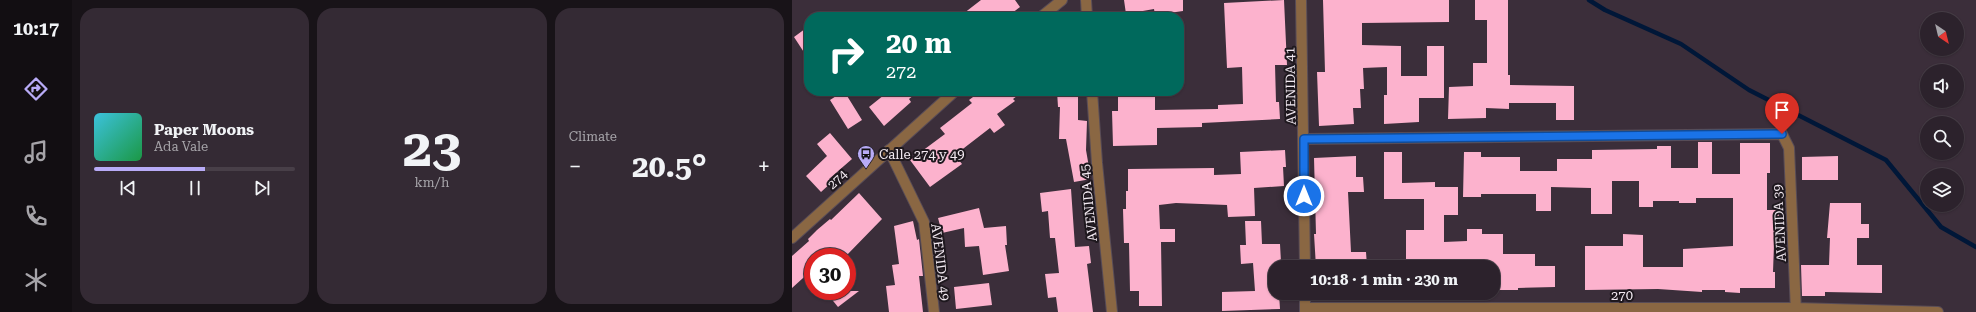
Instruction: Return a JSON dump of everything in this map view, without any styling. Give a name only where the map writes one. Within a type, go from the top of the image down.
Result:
[{"type":"street","points":[[1047,12],[1062,0]]},
{"type":"street","points":[[1086,0],[1087,12]]},
{"type":"street","name":"AVENIDA 41","points":[[1301,0],[1305,260]]},
{"type":"street","name":"274","points":[[792,238],[949,96]]},
{"type":"street","name":"AVENIDA 45","points":[[1092,96],[1097,163],[1112,312]]},
{"type":"street","name":"AVENIDA 39","points":[[1304,139],[1782,134],[1789,148],[1796,310]]},
{"type":"street","name":"AVENIDA 49","points":[[889,150],[924,222],[934,312]]},
{"type":"street","name":"270","points":[[1305,310],[1796,310],[1938,312]]},
{"type":"building","points":[[981,0],[1015,0],[1020,7],[1014,12],[965,12]]},
{"type":"building","points":[[1124,0],[1183,0],[1183,11],[1154,12],[1154,9],[1137,12],[1126,12]]},
{"type":"building","points":[[1284,0],[1287,65],[1275,65],[1276,102],[1279,102],[1280,119],[1202,123],[1202,127],[1157,128],[1157,145],[1113,146],[1112,111],[1118,111],[1118,96],[1155,96],[1155,110],[1218,109],[1218,105],[1243,104],[1242,67],[1227,68],[1224,3]]},
{"type":"building","points":[[1323,0],[1449,0],[1449,22],[1362,23],[1362,45],[1401,46],[1401,76],[1427,76],[1427,46],[1444,46],[1444,98],[1419,98],[1419,122],[1384,124],[1384,95],[1387,95],[1387,67],[1363,68],[1364,89],[1360,89],[1361,108],[1353,108],[1354,124],[1319,126],[1317,72],[1325,72]]},
{"type":"building","points":[[1475,0],[1508,0],[1508,75],[1510,75],[1510,85],[1574,86],[1574,120],[1556,120],[1556,103],[1509,103],[1509,109],[1486,108],[1486,118],[1448,119],[1449,87],[1473,86],[1473,63],[1487,63],[1487,20],[1475,20]]},
{"type":"building","points":[[804,30],[804,52],[794,37]]},
{"type":"building","points":[[836,96],[847,96],[862,120],[848,129],[830,100]]},
{"type":"building","points":[[883,96],[913,96],[909,99],[911,102],[884,126],[869,107]]},
{"type":"building","points":[[974,96],[1017,96],[1013,99],[1015,101],[997,114],[1005,125],[994,133],[990,128],[955,155],[962,164],[930,187],[910,160],[945,134],[940,128],[972,103],[969,100]]},
{"type":"building","points":[[1057,96],[1078,96],[1078,120],[1087,121],[1086,150],[1091,179],[1074,182],[1066,139],[1059,139],[1060,107],[1058,107]]},
{"type":"building","points":[[830,133],[852,159],[829,179],[832,182],[821,192],[806,176],[827,156],[817,144]]},
{"type":"building","points":[[1698,142],[1712,142],[1712,174],[1740,174],[1740,143],[1770,143],[1770,173],[1767,173],[1767,210],[1779,210],[1779,244],[1774,244],[1773,272],[1775,272],[1775,288],[1740,288],[1740,293],[1725,292],[1725,290],[1702,290],[1702,292],[1658,289],[1585,290],[1585,246],[1623,246],[1623,234],[1643,235],[1643,267],[1683,267],[1683,249],[1733,246],[1733,198],[1696,198],[1696,203],[1679,203],[1679,201],[1653,201],[1653,207],[1639,207],[1639,181],[1612,181],[1612,214],[1591,214],[1591,188],[1551,187],[1551,211],[1536,211],[1536,194],[1481,194],[1481,197],[1463,197],[1464,152],[1481,152],[1481,157],[1520,157],[1520,171],[1557,171],[1557,159],[1592,159],[1592,150],[1657,149],[1657,146],[1671,146],[1671,168],[1698,168]]},
{"type":"building","points":[[1285,150],[1286,167],[1283,167],[1284,186],[1254,188],[1255,216],[1228,217],[1227,205],[1176,203],[1159,205],[1160,229],[1175,229],[1175,242],[1161,242],[1162,306],[1139,306],[1139,291],[1130,291],[1129,243],[1124,243],[1123,209],[1126,209],[1128,169],[1214,168],[1214,175],[1241,174],[1240,152]]},
{"type":"building","points":[[1384,152],[1402,152],[1402,183],[1435,182],[1435,187],[1458,187],[1458,215],[1444,215],[1444,242],[1467,241],[1467,229],[1482,229],[1482,234],[1503,234],[1503,254],[1535,254],[1535,266],[1555,266],[1555,287],[1500,290],[1500,260],[1406,260],[1406,230],[1424,230],[1424,199],[1384,199]]},
{"type":"building","points":[[1356,156],[1356,177],[1363,177],[1364,192],[1348,192],[1351,252],[1366,252],[1367,260],[1316,260],[1314,158]]},
{"type":"building","points":[[1838,156],[1838,180],[1802,180],[1802,157]]},
{"type":"building","points":[[1071,189],[1075,247],[1089,246],[1091,263],[1087,264],[1093,312],[1058,312],[1056,297],[1048,298],[1045,274],[1059,273],[1055,238],[1050,238],[1048,211],[1042,212],[1040,193]]},
{"type":"building","points":[[859,193],[882,219],[854,248],[804,248],[804,277],[792,288],[792,256],[809,241],[808,239],[817,230],[830,219],[831,220]]},
{"type":"building","points":[[1830,203],[1861,203],[1861,224],[1869,224],[1869,238],[1857,238],[1857,265],[1882,265],[1882,293],[1825,292],[1825,296],[1802,296],[1801,265],[1829,265],[1830,238],[1827,238]]},
{"type":"building","points":[[979,208],[984,228],[1006,226],[1007,245],[1005,245],[1009,271],[983,275],[979,246],[965,247],[964,228],[942,233],[938,218]]},
{"type":"building","points":[[913,221],[917,240],[919,239],[923,276],[919,276],[923,312],[889,312],[886,286],[895,285],[892,265],[899,264],[894,226]]},
{"type":"building","points":[[1245,221],[1261,221],[1262,244],[1280,244],[1281,260],[1268,260],[1268,300],[1279,300],[1280,309],[1222,311],[1222,292],[1255,291],[1253,263],[1241,264],[1240,245],[1246,245]]},
{"type":"building","points":[[989,283],[992,305],[956,309],[954,287]]},
{"type":"building","points":[[832,300],[847,300],[838,307]]},
{"type":"waterway","points":[[1589,0],[1605,10],[1681,44],[1749,90],[1886,160],[1941,227],[1976,247]]},
{"type":"place","name":"Calle 274 y 49","points":[[866,169]]},
{"type":"route","points":[[1304,196],[1304,139],[1782,134]]}]
